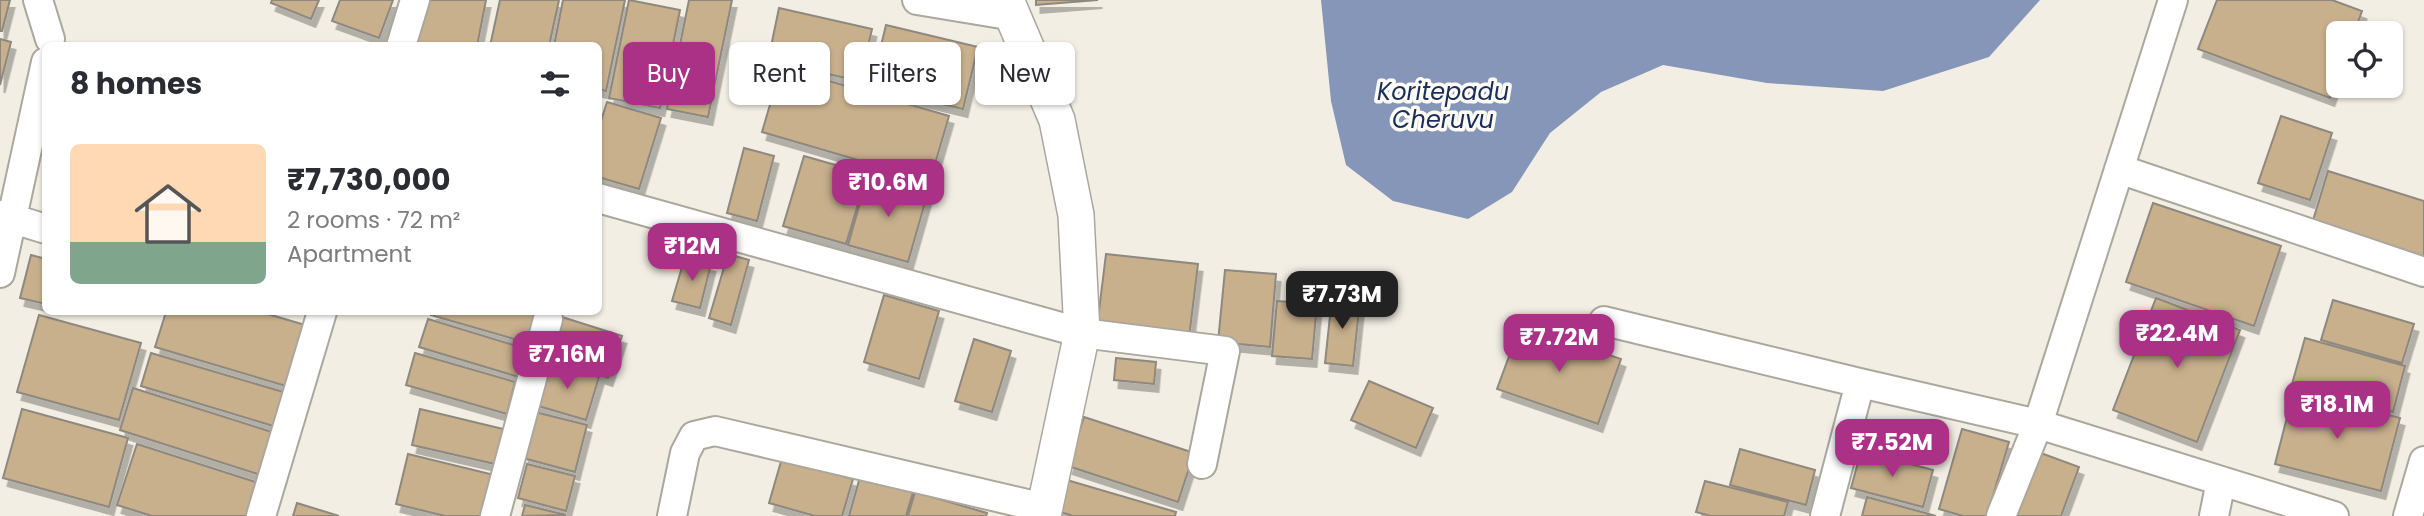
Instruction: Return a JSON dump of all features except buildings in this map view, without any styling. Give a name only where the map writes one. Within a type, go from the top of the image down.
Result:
[{"type":"street","points":[[38,0],[52,42]]},
{"type":"street","points":[[402,42],[415,0]]},
{"type":"street","points":[[672,516],[685,453],[694,436],[715,431],[1044,512],[1082,332],[1076,215],[1057,120],[1010,8],[917,0]]},
{"type":"street","points":[[2001,516],[2038,424],[2173,0]]},
{"type":"street","points":[[0,273],[6,216],[42,90]]},
{"type":"street","points":[[2119,169],[2424,272]]},
{"type":"street","points":[[602,199],[1082,332],[1225,351],[1202,464]]},
{"type":"street","points":[[6,216],[42,228]]},
{"type":"street","points":[[261,516],[313,315]]},
{"type":"street","points":[[495,516],[548,319]]},
{"type":"street","points":[[1604,321],[2038,424],[2320,514]]},
{"type":"street","points":[[1825,516],[1860,383]]},
{"type":"street","points":[[2408,516],[2424,461]]},
{"type":"street","points":[[2214,516],[2221,481]]},
{"type":"water","name":"Koritepadu Cheruvu","points":[[1321,0],[2040,0],[1989,57],[1883,91],[1767,83],[1663,65],[1601,92],[1550,133],[1512,192],[1468,219],[1393,201],[1346,165],[1331,101]]}]
